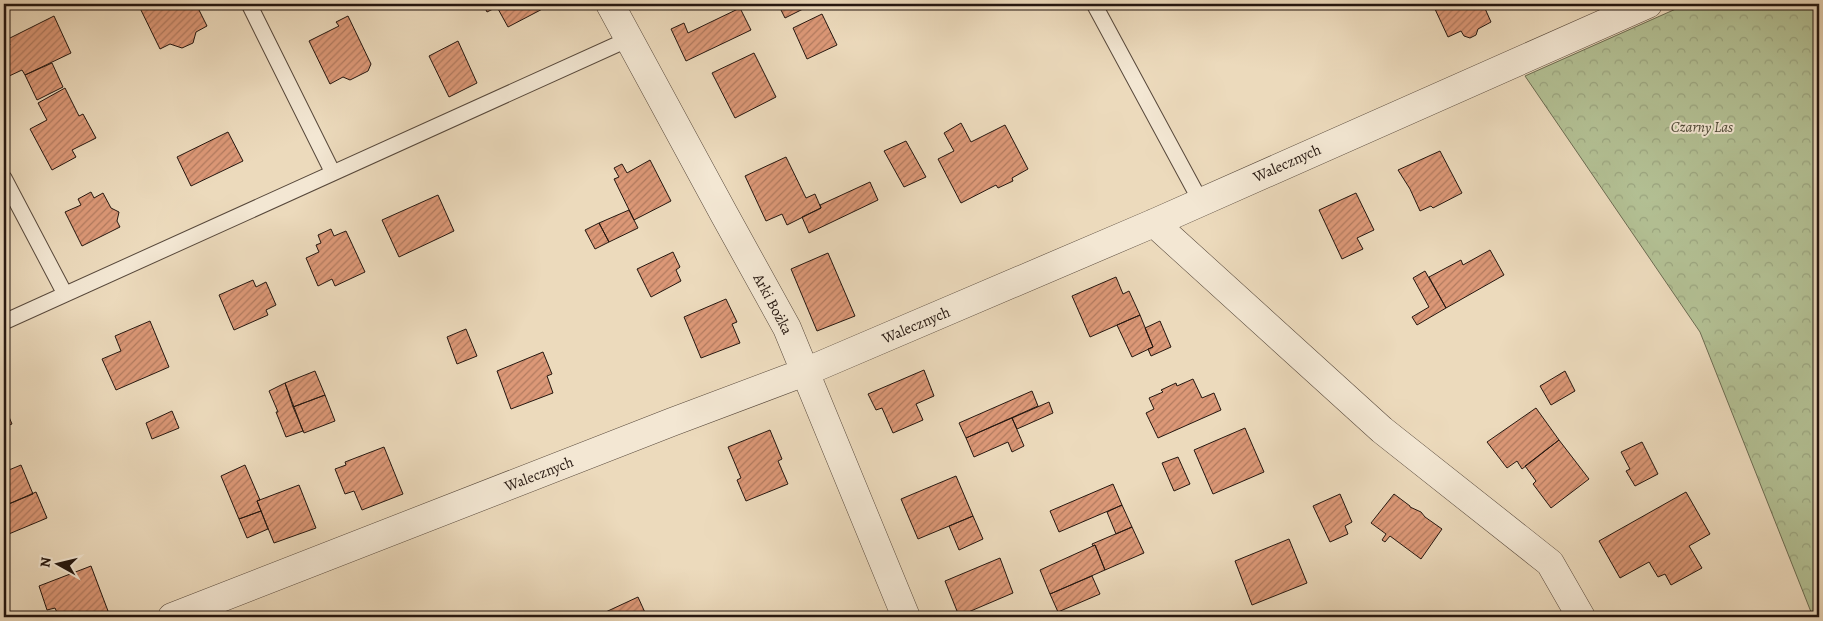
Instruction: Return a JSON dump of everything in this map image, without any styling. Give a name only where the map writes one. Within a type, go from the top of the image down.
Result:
[{"type":"street","name":"Arki Bożka","points":[[610,4],[787,328],[906,617]]},
{"type":"street","name":"Walecznych","points":[[180,616],[663,425],[805,372],[1154,223],[1648,4]]},
{"type":"street","points":[[1154,223],[1382,430],[1550,563],[1581,617]]},
{"type":"lane","points":[[249,4],[333,173]]},
{"type":"lane","points":[[1094,4],[1201,202]]},
{"type":"lane","points":[[4,322],[629,39]]},
{"type":"lane","points":[[4,178],[65,294]]},
{"type":"green space","name":"Czarny Las","points":[[1687,4],[1819,4],[1819,617],[1813,617],[1700,332],[1525,76]]},
{"type":"building","points":[[138,4],[202,4],[198,8],[207,26],[196,32],[193,43],[182,48],[170,44],[160,49]]},
{"type":"building","points":[[483,4],[552,4],[508,27],[497,7],[487,12]]},
{"type":"building","points":[[778,4],[813,4],[785,18]]},
{"type":"building","points":[[1438,4],[1483,4],[1491,22],[1478,29],[1476,35],[1470,38],[1464,36],[1461,31],[1448,37],[1434,7]]},
{"type":"building","points":[[740,8],[751,30],[686,61],[671,29],[684,23],[688,33]]},
{"type":"building","points":[[822,14],[837,45],[807,59],[793,28]]},
{"type":"building","points":[[54,16],[71,53],[25,75],[22,70],[7,77],[4,70],[4,49],[10,45],[8,39]]},
{"type":"building","points":[[348,16],[371,64],[368,71],[350,80],[343,77],[330,84],[309,41],[339,26],[336,22]]},
{"type":"building","points":[[458,41],[477,83],[449,97],[429,56]]},
{"type":"building","points":[[754,53],[776,97],[735,118],[712,73]]},
{"type":"building","points":[[52,63],[63,87],[37,100],[25,75]]},
{"type":"building","points":[[65,88],[79,116],[83,114],[96,138],[72,150],[76,157],[52,170],[30,129],[47,120],[38,103]]},
{"type":"building","points":[[961,123],[971,142],[1005,125],[1028,169],[1012,178],[1013,181],[998,188],[996,185],[961,203],[938,159],[954,151],[944,133]]},
{"type":"building","points":[[228,132],[243,161],[191,186],[177,157]]},
{"type":"building","points":[[906,141],[926,177],[904,187],[884,151]]},
{"type":"building","points":[[1440,151],[1462,193],[1433,208],[1431,206],[1420,211],[1410,189],[1398,170]]},
{"type":"building","points":[[786,157],[806,198],[815,194],[821,208],[787,225],[782,214],[766,221],[745,176]]},
{"type":"building","points":[[650,160],[671,201],[634,220],[614,179],[619,177],[614,168],[622,164],[627,173]]},
{"type":"building","points":[[870,182],[878,200],[809,233],[802,217],[821,208],[820,205]]},
{"type":"building","points":[[91,192],[94,198],[103,193],[111,208],[119,212],[117,221],[120,227],[82,246],[65,212],[81,205],[78,199]]},
{"type":"building","points":[[1356,193],[1374,230],[1357,238],[1363,249],[1342,259],[1319,210]]},
{"type":"building","points":[[438,195],[454,231],[399,257],[382,220]]},
{"type":"building","points":[[629,210],[638,228],[609,242],[599,223]]},
{"type":"building","points":[[599,223],[609,242],[595,249],[585,230]]},
{"type":"building","points":[[331,229],[334,236],[346,231],[365,272],[335,286],[332,279],[318,286],[306,258],[319,252],[316,245],[321,243],[318,235]]},
{"type":"building","points":[[1490,250],[1504,275],[1446,308],[1429,277],[1461,260],[1463,265]]},
{"type":"building","points":[[673,252],[680,267],[676,270],[681,281],[651,297],[637,269]]},
{"type":"building","points":[[828,253],[855,316],[817,331],[791,269]]},
{"type":"building","points":[[1425,271],[1446,308],[1417,325],[1412,317],[1429,307],[1413,278]]},
{"type":"building","points":[[1116,277],[1123,294],[1129,291],[1140,315],[1090,337],[1072,296]]},
{"type":"building","points":[[253,280],[256,287],[266,282],[276,305],[266,310],[268,315],[234,330],[219,295]]},
{"type":"building","points":[[726,299],[737,322],[732,324],[740,343],[701,358],[684,317]]},
{"type":"building","points":[[1140,315],[1153,347],[1132,357],[1117,325]]},
{"type":"building","points":[[150,321],[169,367],[116,390],[102,359],[121,351],[115,336]]},
{"type":"building","points":[[1160,321],[1171,347],[1151,356],[1148,349],[1153,347],[1145,328]]},
{"type":"building","points":[[466,329],[477,356],[457,364],[447,337]]},
{"type":"building","points":[[543,352],[552,374],[547,376],[553,393],[511,409],[497,371]]},
{"type":"building","points":[[924,370],[934,396],[916,404],[923,420],[893,433],[882,408],[876,410],[868,394]]},
{"type":"building","points":[[315,371],[325,395],[293,407],[285,383]]},
{"type":"building","points":[[1565,371],[1575,391],[1551,405],[1540,386]]},
{"type":"building","points":[[1193,379],[1202,398],[1214,393],[1221,410],[1158,438],[1146,413],[1154,409],[1149,398],[1163,392],[1161,390],[1176,383],[1177,386]]},
{"type":"building","points":[[285,383],[303,431],[286,437],[269,391]]},
{"type":"building","points":[[1032,391],[1038,406],[966,438],[959,423]]},
{"type":"building","points":[[325,395],[335,421],[304,433],[293,407]]},
{"type":"building","points":[[1049,402],[1053,413],[1017,429],[1012,418]]},
{"type":"building","points":[[4,405],[12,424],[4,427]]},
{"type":"building","points":[[1536,408],[1559,440],[1522,469],[1517,461],[1507,468],[1487,442]]},
{"type":"building","points":[[172,411],[179,428],[152,439],[146,423]]},
{"type":"building","points":[[1012,418],[1024,446],[1012,452],[1008,442],[974,457],[966,438]]},
{"type":"building","points":[[1245,428],[1264,472],[1213,494],[1194,450]]},
{"type":"building","points":[[770,430],[782,459],[778,461],[788,484],[746,501],[737,480],[741,478],[728,447]]},
{"type":"building","points":[[1559,440],[1589,479],[1551,508],[1533,484],[1536,481],[1525,466]]},
{"type":"building","points":[[1642,442],[1658,474],[1635,486],[1626,471],[1630,469],[1621,452]]},
{"type":"building","points":[[384,447],[403,494],[362,510],[354,491],[345,494],[335,469],[346,465],[345,462]]},
{"type":"building","points":[[1178,457],[1190,484],[1174,491],[1162,463]]},
{"type":"building","points":[[21,465],[33,494],[4,506],[4,472]]},
{"type":"building","points":[[245,465],[260,500],[257,501],[261,511],[239,519],[221,476]]},
{"type":"building","points":[[956,476],[973,516],[918,539],[901,499]]},
{"type":"building","points":[[1113,484],[1122,505],[1059,532],[1050,511]]},
{"type":"building","points":[[299,485],[316,528],[274,543],[257,501]]},
{"type":"building","points":[[36,492],[47,518],[4,536],[4,506]]},
{"type":"building","points":[[1686,492],[1710,534],[1689,546],[1702,568],[1671,585],[1665,574],[1658,577],[1649,562],[1620,578],[1599,541]]},
{"type":"building","points":[[1340,494],[1352,522],[1345,526],[1348,534],[1330,542],[1313,506]]},
{"type":"building","points":[[1394,494],[1442,529],[1421,559],[1390,536],[1385,542],[1382,540],[1386,534],[1371,523]]},
{"type":"building","points":[[1122,505],[1132,527],[1116,534],[1107,512]]},
{"type":"building","points":[[261,511],[268,529],[247,538],[239,519]]},
{"type":"building","points":[[973,516],[983,539],[959,550],[949,526]]},
{"type":"building","points":[[1132,527],[1144,553],[1105,570],[1095,545],[1093,546],[1092,544]]},
{"type":"building","points":[[1289,539],[1307,583],[1252,605],[1235,561]]},
{"type":"building","points":[[1095,545],[1105,570],[1050,594],[1040,570]]},
{"type":"building","points":[[1000,558],[1013,593],[959,616],[945,581]]},
{"type":"building","points":[[91,566],[108,611],[90,617],[59,617],[55,608],[47,610],[39,586]]},
{"type":"building","points":[[1092,576],[1100,594],[1058,612],[1050,594]]},
{"type":"building","points":[[638,597],[647,617],[597,616]]}]
